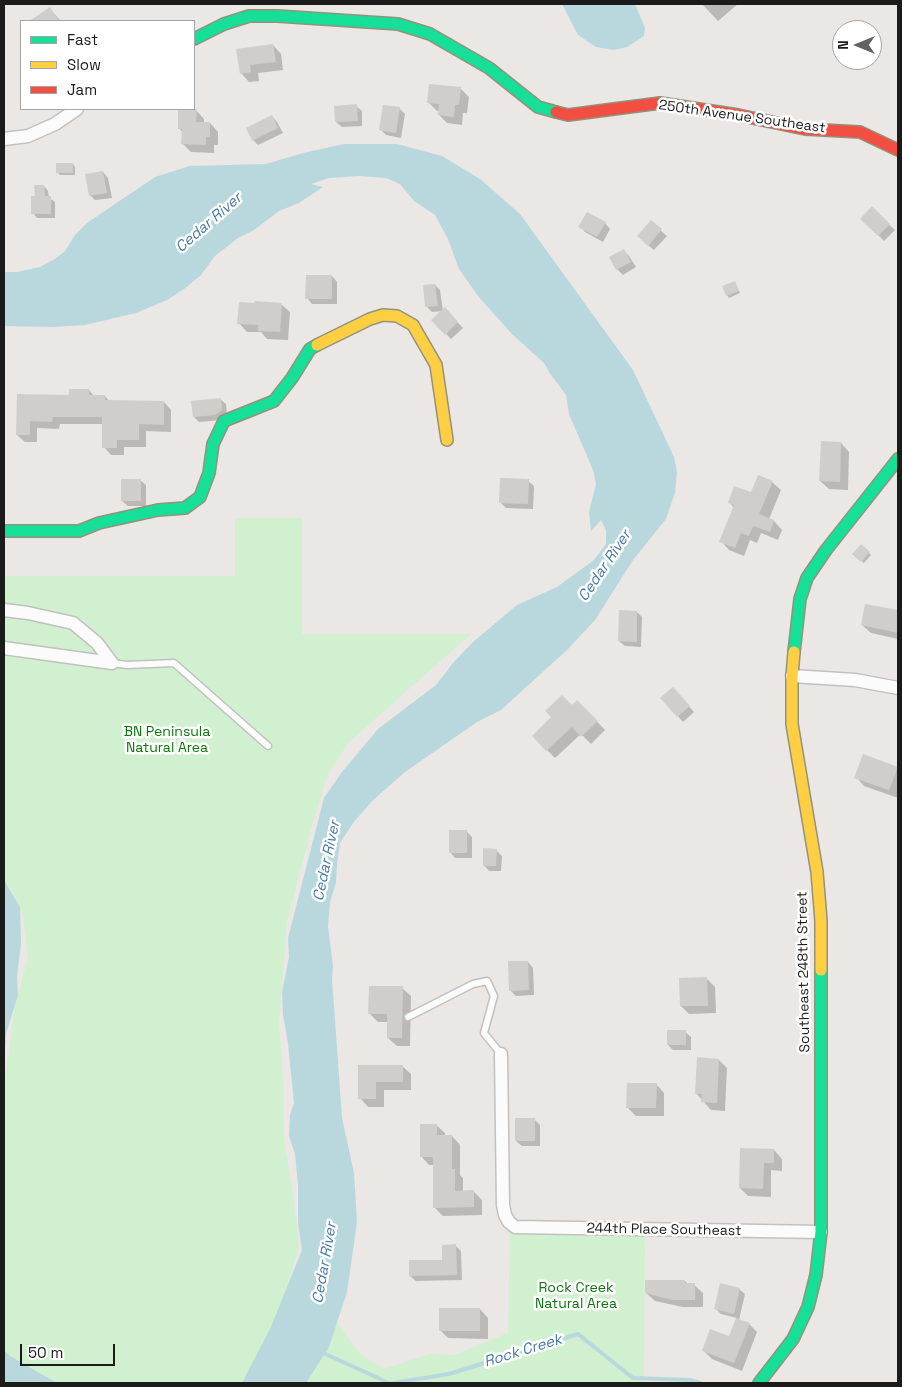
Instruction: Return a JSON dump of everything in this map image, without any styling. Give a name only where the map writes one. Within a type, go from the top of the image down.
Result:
[{"type":"street","name":"250th Avenue Southeast","points":[[195,38],[224,24],[249,16],[277,16],[398,24],[430,34],[490,68],[538,107],[568,115],[660,103],[805,128],[860,132],[898,150]]},
{"type":"street","points":[[4,139],[28,136],[55,124],[76,110]]},
{"type":"street","points":[[4,531],[79,531],[99,523],[158,510],[185,508],[200,497],[209,473],[213,444],[224,422],[274,401],[292,378],[310,348],[352,327],[383,315],[397,316],[413,325],[436,365],[447,440]]},
{"type":"street","name":"Southeast 248th Street","points":[[759,1383],[793,1339],[808,1308],[816,1275],[820,1232],[820,921],[816,872],[792,724],[792,676],[800,599],[807,578],[826,550],[898,459]]},
{"type":"street","points":[[4,610],[73,623],[97,644],[112,663]]},
{"type":"street","points":[[4,648],[112,663]]},
{"type":"street","points":[[792,676],[855,680],[898,688]]},
{"type":"street","name":"244th Place Southeast","points":[[501,1054],[503,1206],[509,1222],[515,1226],[523,1228],[820,1232]]},
{"type":"lane","points":[[112,663],[127,665],[174,662],[268,746]]},
{"type":"lane","points":[[408,1017],[473,984],[487,981],[494,996],[484,1033],[501,1054]]},
{"type":"green space","name":"BN Peninsula Natural Area","points":[[235,518],[302,518],[302,634],[471,634],[348,743],[327,776],[313,822],[287,922],[279,1023],[283,1080],[284,1140],[293,1193],[299,1247],[288,1283],[310,1283],[360,1354],[384,1369],[429,1354],[454,1355],[508,1333],[510,1224],[645,1225],[644,1383],[4,1383],[4,1089],[15,1005],[28,958],[23,916],[11,889],[4,882],[4,576],[235,576]]},
{"type":"water","points":[[562,4],[635,4],[645,28],[644,36],[627,47],[613,50],[596,47],[578,35]]},
{"type":"water","name":"Cedar River","points":[[344,144],[397,144],[442,156],[480,179],[520,214],[633,370],[674,457],[677,472],[675,493],[666,519],[633,560],[595,620],[568,649],[501,710],[477,722],[405,772],[372,801],[353,823],[340,843],[336,883],[330,902],[328,926],[333,966],[332,979],[342,1118],[354,1173],[357,1222],[347,1292],[329,1347],[306,1383],[242,1383],[271,1327],[302,1250],[298,1222],[298,1185],[295,1154],[289,1136],[290,1115],[294,1103],[282,992],[289,957],[288,938],[324,798],[342,772],[378,729],[436,685],[473,642],[517,605],[557,587],[594,560],[606,544],[606,530],[601,520],[591,531],[589,512],[596,484],[593,470],[569,414],[566,395],[544,363],[511,333],[478,296],[459,269],[448,239],[435,215],[414,201],[400,184],[386,178],[359,176],[329,178],[311,184],[323,187],[299,203],[279,211],[254,230],[238,238],[215,256],[201,275],[184,289],[167,300],[136,313],[85,325],[53,327],[4,326],[4,272],[17,272],[40,267],[55,259],[65,251],[75,235],[87,223],[155,177],[190,166],[266,164]]},
{"type":"water","points":[[4,880],[20,907],[21,944],[17,976],[18,995],[6,1034],[4,1067]]},
{"type":"water","points":[[4,1350],[10,1356],[57,1383],[5,1383]]},
{"type":"building","points":[[50,7],[58,20],[30,20]]},
{"type":"building","points":[[273,44],[276,62],[250,65],[251,72],[240,74],[236,49]]},
{"type":"building","points":[[429,84],[461,87],[459,105],[455,105],[454,117],[438,115],[439,104],[427,103]]},
{"type":"building","points":[[357,104],[358,121],[335,122],[334,106]]},
{"type":"building","points":[[383,105],[400,107],[396,133],[379,130]]},
{"type":"building","points":[[197,109],[196,122],[210,122],[210,137],[206,137],[206,145],[181,144],[182,129],[178,129],[178,110]]},
{"type":"building","points":[[272,115],[278,128],[252,141],[246,128]]},
{"type":"building","points":[[56,163],[73,163],[73,173],[56,173]]},
{"type":"building","points":[[103,171],[107,193],[89,196],[85,174]]},
{"type":"building","points":[[34,185],[44,185],[45,196],[51,196],[51,214],[31,214],[31,196],[35,196]]},
{"type":"building","points":[[872,206],[890,224],[878,236],[860,219]]},
{"type":"building","points":[[587,212],[606,222],[597,237],[578,227]]},
{"type":"building","points":[[651,220],[662,229],[648,246],[637,236]]},
{"type":"building","points":[[624,249],[631,262],[616,270],[609,257]]},
{"type":"building","points":[[306,275],[332,275],[332,299],[305,299]]},
{"type":"building","points":[[735,281],[739,291],[726,296],[722,286]]},
{"type":"building","points":[[435,284],[438,306],[425,307],[423,285]]},
{"type":"building","points":[[255,301],[282,303],[280,332],[258,331],[258,325],[237,324],[239,302],[254,303]]},
{"type":"building","points":[[445,307],[458,322],[445,335],[431,320]]},
{"type":"building","points":[[69,389],[89,389],[89,395],[105,395],[105,400],[164,401],[164,425],[139,424],[139,440],[117,440],[117,448],[102,448],[102,417],[53,417],[52,422],[30,421],[30,435],[16,435],[17,394],[69,395]]},
{"type":"building","points":[[221,398],[222,410],[215,415],[193,417],[191,401]]},
{"type":"building","points":[[821,441],[841,442],[840,482],[819,481]]},
{"type":"building","points":[[758,475],[773,481],[759,514],[774,520],[770,532],[753,526],[749,536],[741,533],[735,548],[719,542],[734,505],[728,503],[734,486],[751,492]]},
{"type":"building","points":[[500,478],[529,479],[528,504],[499,503]]},
{"type":"building","points":[[121,479],[141,479],[141,501],[121,501]]},
{"type":"building","points":[[861,544],[870,552],[861,562],[852,554]]},
{"type":"building","points":[[865,604],[898,610],[898,633],[861,625]]},
{"type":"building","points":[[619,610],[637,611],[637,642],[618,641]]},
{"type":"building","points":[[673,687],[690,706],[677,717],[660,698]]},
{"type":"building","points":[[562,695],[572,705],[577,700],[598,721],[581,737],[572,727],[546,751],[532,736],[551,717],[545,711]]},
{"type":"building","points":[[863,754],[898,767],[889,790],[854,778]]},
{"type":"building","points":[[449,830],[467,830],[467,853],[449,853]]},
{"type":"building","points":[[483,848],[497,849],[496,866],[483,866]]},
{"type":"building","points":[[508,961],[528,961],[529,990],[509,991]]},
{"type":"building","points":[[707,977],[708,1006],[680,1006],[679,978]]},
{"type":"building","points":[[369,986],[403,986],[402,1038],[387,1038],[387,1014],[368,1014]]},
{"type":"building","points":[[667,1030],[686,1030],[686,1045],[667,1045]]},
{"type":"building","points":[[697,1057],[719,1059],[717,1103],[701,1102],[702,1094],[695,1094]]},
{"type":"building","points":[[358,1065],[403,1065],[403,1082],[376,1082],[376,1099],[358,1099]]},
{"type":"building","points":[[627,1083],[657,1083],[656,1108],[626,1108]]},
{"type":"building","points":[[515,1118],[535,1118],[535,1141],[515,1141]]},
{"type":"building","points":[[420,1124],[437,1124],[437,1135],[452,1135],[452,1169],[455,1169],[455,1191],[474,1190],[474,1207],[433,1208],[433,1157],[420,1157]]},
{"type":"building","points":[[740,1148],[774,1149],[774,1163],[764,1163],[763,1189],[739,1188]]},
{"type":"building","points":[[456,1244],[457,1275],[409,1276],[409,1260],[442,1260],[442,1245]]},
{"type":"building","points":[[645,1280],[685,1280],[685,1283],[695,1283],[695,1300],[673,1300],[645,1293]]},
{"type":"building","points":[[720,1283],[740,1288],[734,1314],[714,1309]]},
{"type":"building","points":[[439,1308],[480,1308],[480,1331],[439,1331]]},
{"type":"building","points":[[736,1318],[750,1323],[734,1363],[702,1351],[710,1329],[729,1336]]},
{"type":"waterway","name":"Rock Creek","points":[[392,1383],[449,1374],[578,1334],[633,1378],[690,1380],[700,1383]]},
{"type":"waterway","name":"Rock Creek","points":[[321,1352],[389,1383]]},
{"type":"traffic: fast","points":[[195,38],[224,24],[249,16],[277,16],[398,24],[430,34],[489,68],[538,107],[556,112]]},
{"type":"traffic: fast","points":[[4,531],[79,531],[99,523],[158,510],[185,508],[200,497],[209,473],[213,444],[224,421],[274,401],[292,378],[310,349],[317,345]]},
{"type":"traffic: fast","points":[[794,652],[800,599],[807,578],[826,550],[898,459]]},
{"type":"traffic: fast","points":[[759,1383],[793,1339],[808,1307],[816,1275],[821,1232],[821,970]]},
{"type":"traffic: slow","points":[[317,345],[370,319],[383,315],[397,316],[413,325],[436,365],[447,440]]},
{"type":"traffic: slow","points":[[794,652],[792,724],[817,872],[821,921],[821,970]]},
{"type":"traffic: jam","points":[[556,112],[568,115],[660,103],[738,115],[805,129],[860,132],[898,150]]},
{"type":"park label","name":"Rock Creek Natural Area","points":[[576,1296]]}]
